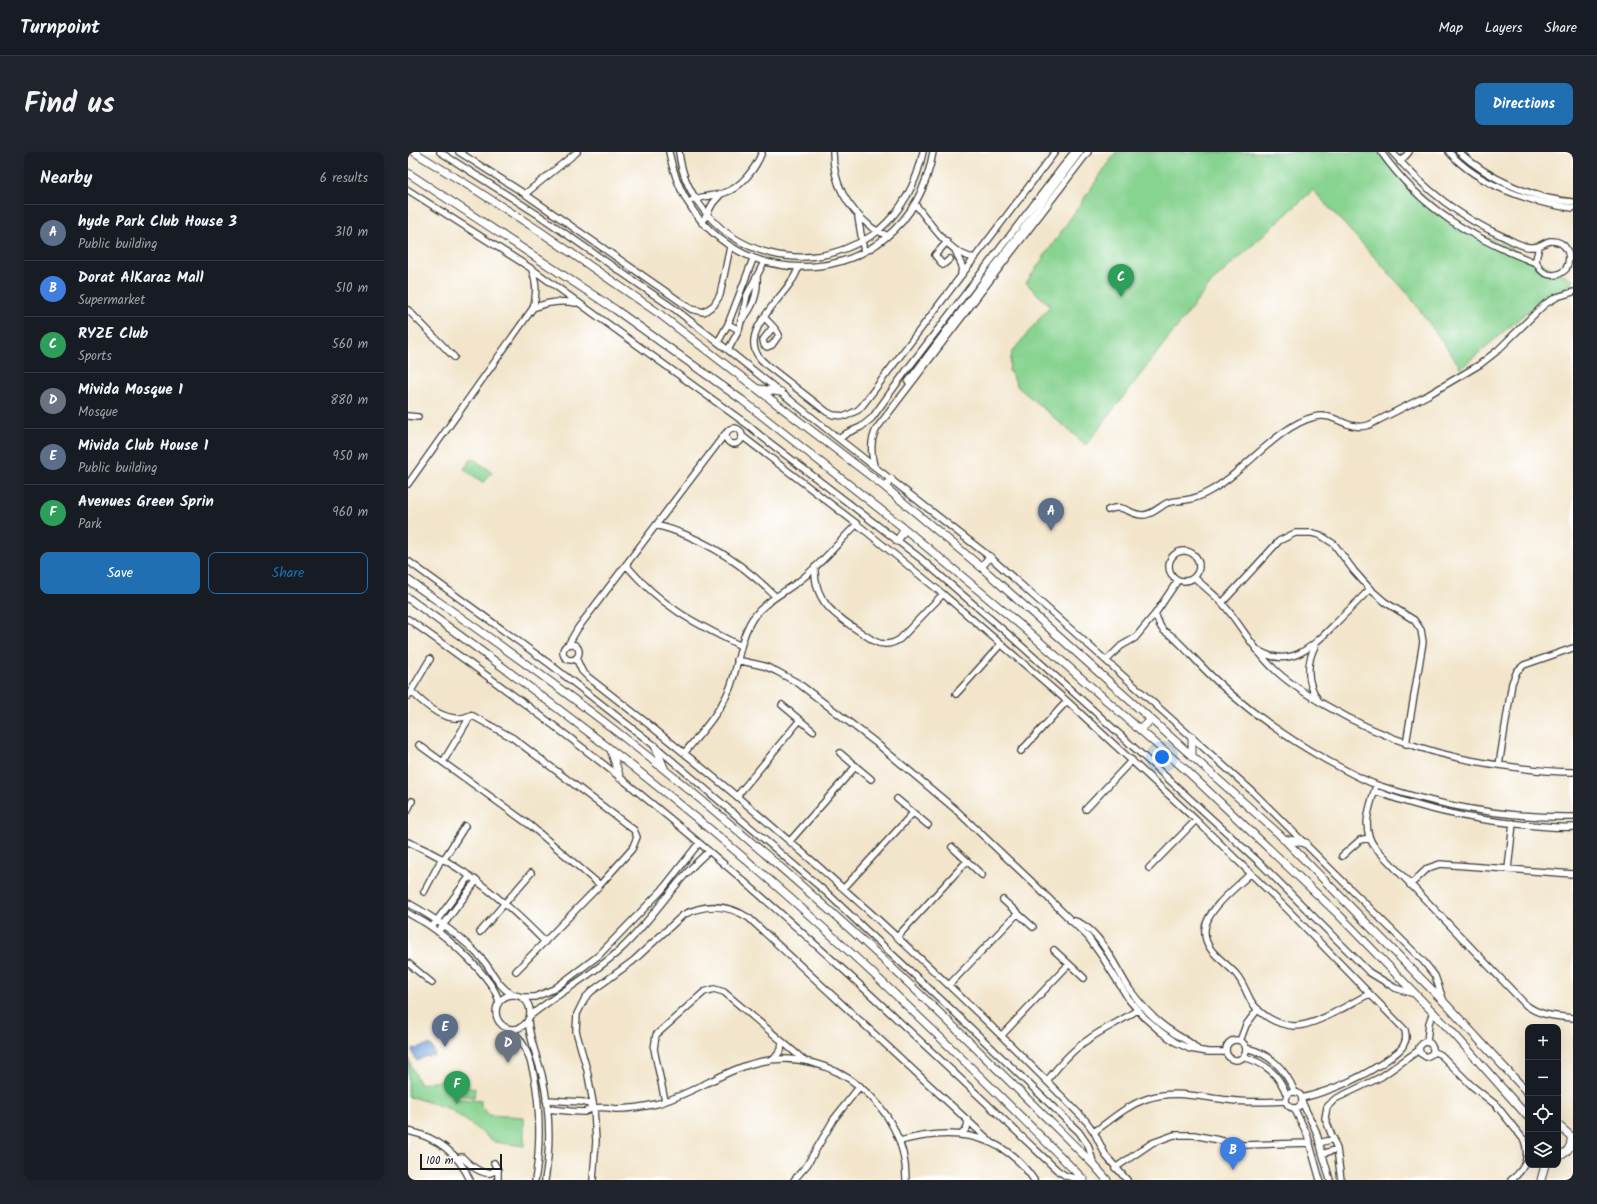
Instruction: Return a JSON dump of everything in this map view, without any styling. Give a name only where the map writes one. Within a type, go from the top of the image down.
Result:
[{"type":"main road","points":[[414,152],[480,192],[612,280],[689,336],[885,487],[981,567],[1283,839],[1444,1002],[1525,1090]]},
{"type":"main road","points":[[408,173],[616,310],[730,391],[905,529],[1024,628],[1205,788],[1328,905],[1433,1012],[1525,1114]]},
{"type":"main road","points":[[758,388],[781,392]]},
{"type":"main road","points":[[885,487],[891,479]]},
{"type":"main road","points":[[897,541],[905,529]]},
{"type":"main road","points":[[981,567],[990,557]]},
{"type":"main road","points":[[408,580],[517,657],[620,735],[795,881],[946,1019],[1094,1165],[1107,1180]]},
{"type":"main road","points":[[408,598],[518,677],[719,836],[911,1008],[1083,1180]]},
{"type":"main road","points":[[1136,727],[1144,726],[1150,718]]},
{"type":"main road","points":[[1153,741],[1153,738],[1157,732],[1163,730]]},
{"type":"main road","points":[[1192,737],[1192,757]]},
{"type":"main road","points":[[655,746],[666,772]]},
{"type":"main road","points":[[611,750],[620,778]]},
{"type":"main road","points":[[1283,839],[1306,842]]},
{"type":"main road","points":[[1561,1128],[1572,1137],[1568,1150],[1561,1154]]},
{"type":"main road","points":[[1541,1180],[1544,1168]]},
{"type":"street","points":[[440,152],[540,216],[676,310],[990,557],[1107,660],[1306,842],[1424,962],[1435,976],[1444,1002]]},
{"type":"street","points":[[459,152],[525,194],[682,304],[697,311],[704,312],[710,309],[720,295],[730,247]]},
{"type":"street","points":[[525,194],[577,152]]},
{"type":"street","points":[[669,152],[677,182],[687,202],[702,223],[711,232],[730,247],[753,258],[764,262],[798,268],[834,264],[864,252],[887,236],[904,219],[915,204],[926,180],[933,152]]},
{"type":"street","points":[[679,152],[683,170],[696,199],[707,215],[723,230],[740,242],[760,250],[781,256],[802,257],[823,256],[837,252],[863,241],[878,231],[900,207],[909,194],[923,152]]},
{"type":"street","points":[[687,202],[729,191],[747,177],[754,168],[762,152]]},
{"type":"street","points":[[834,152],[835,174],[850,206],[858,217],[874,229],[887,236]]},
{"type":"street","points":[[798,268],[793,280],[757,329],[754,343],[756,352],[759,358],[828,412],[833,415],[846,416],[858,410],[862,406],[1055,152]]},
{"type":"street","points":[[839,439],[847,433],[861,427],[872,418],[1074,152]]},
{"type":"street","points":[[868,461],[872,430],[1080,152]]},
{"type":"street","points":[[874,466],[872,444],[877,428],[1088,152]]},
{"type":"street","points":[[1381,152],[1412,189],[1453,224],[1488,243],[1536,263]]},
{"type":"street","points":[[1392,152],[1432,194],[1460,214],[1482,227],[1525,246],[1539,247]]},
{"type":"street","points":[[1400,162],[1409,152]]},
{"type":"street","points":[[1449,152],[1462,165],[1472,172],[1505,190],[1530,199],[1571,205]]},
{"type":"street","points":[[1459,152],[1482,170],[1511,185],[1571,205]]},
{"type":"street","points":[[408,190],[532,269],[580,305],[748,424],[761,436],[926,563],[1092,709],[1261,864],[1369,972],[1395,988],[1416,995]]},
{"type":"street","points":[[702,223],[713,203],[721,194]]},
{"type":"street","points":[[915,204],[955,250],[965,256],[975,258]]},
{"type":"street","points":[[858,217],[864,252]]},
{"type":"street","points":[[1558,241],[1565,246],[1571,254],[1568,265],[1560,274],[1548,274],[1540,270],[1536,263],[1536,255],[1539,247],[1546,242],[1558,241]]},
{"type":"street","points":[[947,242],[935,255],[943,265],[950,259]]},
{"type":"street","points":[[955,250],[962,266],[960,277]]},
{"type":"street","points":[[718,342],[728,324],[753,258]]},
{"type":"street","points":[[728,350],[739,330],[742,320],[749,312],[753,303],[757,276],[764,262]]},
{"type":"street","points":[[408,484],[533,308],[536,300],[536,284],[532,269]]},
{"type":"street","points":[[1108,510],[1123,508],[1135,514],[1145,515],[1167,503],[1191,499],[1209,492],[1225,481],[1283,433],[1309,418],[1327,416],[1352,426],[1360,427],[1369,425],[1428,395],[1479,365],[1497,351],[1545,304],[1557,297],[1573,292]]},
{"type":"street","points":[[533,308],[545,303],[559,301],[580,305]]},
{"type":"street","points":[[408,310],[454,357]]},
{"type":"street","points":[[764,318],[773,327]]},
{"type":"street","points":[[728,324],[739,330]]},
{"type":"street","points":[[408,416],[418,417]]},
{"type":"street","points":[[568,645],[573,644],[578,648],[579,653],[576,658],[570,660],[565,658],[563,651],[578,628],[729,429],[734,428],[739,430],[742,436],[856,524],[943,594],[1132,760],[1251,874],[1405,1030],[1406,1039],[1402,1048],[1353,1080],[1314,1094],[1302,1100],[1300,1105],[1294,1108]]},
{"type":"street","points":[[726,434],[728,442],[733,444],[738,443],[742,436]]},
{"type":"street","points":[[685,752],[712,719],[725,699],[733,680],[741,646],[754,617],[775,596],[794,585],[815,567],[856,524]]},
{"type":"street","points":[[656,525],[684,533],[718,550],[748,571],[775,596]]},
{"type":"street","points":[[1222,603],[1279,541],[1295,533],[1303,532],[1320,535],[1334,544],[1354,571],[1370,589],[1385,602],[1414,620],[1421,630],[1423,642],[1406,744]]},
{"type":"street","points":[[1184,550],[1194,554],[1197,558],[1199,568],[1194,577],[1184,581],[1178,580],[1170,573],[1169,563],[1174,554],[1184,550]]},
{"type":"street","points":[[408,561],[551,665],[655,746],[827,893],[1080,1132],[1088,1145],[1094,1165]]},
{"type":"street","points":[[626,565],[646,588],[675,611],[706,630],[741,646]]},
{"type":"street","points":[[815,567],[818,592],[827,606],[874,641],[883,644],[892,643],[900,639],[943,594]]},
{"type":"street","points":[[1194,577],[1222,603],[1254,648],[1284,678],[1320,702],[1361,724],[1406,744],[1451,757],[1543,771],[1573,772]]},
{"type":"street","points":[[1107,660],[1121,646],[1135,638],[1155,614],[1178,580]]},
{"type":"street","points":[[1254,648],[1269,655],[1286,657],[1302,653],[1316,644],[1370,589]]},
{"type":"street","points":[[1155,614],[1163,630],[1178,642],[1202,668],[1231,694],[1266,722],[1311,752],[1347,771],[1376,785],[1428,800],[1462,807],[1532,816],[1573,817]]},
{"type":"street","points":[[408,619],[505,690],[620,778],[709,851],[875,997],[1057,1170],[1066,1176],[1083,1180]]},
{"type":"street","points":[[956,694],[1001,644]]},
{"type":"street","points":[[1316,644],[1310,658],[1309,673],[1312,688],[1320,702]]},
{"type":"street","points":[[1499,765],[1512,683],[1515,675],[1524,666],[1573,648]]},
{"type":"street","points":[[576,658],[579,667],[588,677],[685,752],[790,841],[898,936],[1002,1035],[1047,1081],[1094,1132],[1106,1156],[1127,1180]]},
{"type":"street","points":[[430,659],[409,693],[438,713],[463,719],[471,715]]},
{"type":"street","points":[[737,660],[764,666],[792,679],[837,712],[955,809],[1012,862],[1070,920],[1080,922],[1092,932],[1101,942],[1123,991],[1137,1010],[1166,1037],[1182,1046],[1198,1051],[1226,1052],[1232,1059],[1237,1060],[1243,1057],[1256,1061],[1274,1073],[1282,1084],[1289,1106],[1294,1108],[1304,1127],[1320,1180]]},
{"type":"street","points":[[1022,751],[1067,702]]},
{"type":"street","points":[[782,705],[813,731]]},
{"type":"street","points":[[443,762],[471,715]]},
{"type":"street","points":[[471,715],[513,738],[634,830],[637,837],[636,842],[600,885],[516,971]]},
{"type":"street","points":[[737,796],[800,720]]},
{"type":"street","points":[[419,744],[532,826],[600,885]]},
{"type":"street","points":[[840,753],[871,779]]},
{"type":"street","points":[[1086,809],[1132,760]]},
{"type":"street","points":[[790,841],[856,766]]},
{"type":"street","points":[[1376,785],[1368,816],[1367,830],[1369,838],[1374,846],[1526,1005],[1540,1014],[1573,1018]]},
{"type":"street","points":[[1375,791],[1408,803],[1442,812],[1513,823],[1573,827]]},
{"type":"street","points":[[897,799],[928,825]]},
{"type":"street","points":[[408,810],[412,801]]},
{"type":"street","points":[[844,888],[913,813]]},
{"type":"street","points":[[1149,868],[1196,820]]},
{"type":"street","points":[[1508,868],[1513,823]]},
{"type":"street","points":[[424,892],[443,859],[465,826]]},
{"type":"street","points":[[1342,856],[1358,842],[1369,838]]},
{"type":"street","points":[[408,842],[428,850],[477,880],[505,903],[545,942]]},
{"type":"street","points":[[408,903],[444,925],[475,952],[504,988],[512,994],[523,997],[535,997],[554,989],[598,956],[662,890],[699,843]]},
{"type":"street","points":[[952,848],[982,875]]},
{"type":"street","points":[[510,1029],[522,1027],[529,1018],[545,1004],[570,988],[617,953],[709,851]]},
{"type":"street","points":[[898,936],[967,861]]},
{"type":"street","points":[[1410,885],[1428,868],[1435,864],[1508,868],[1573,874]]},
{"type":"street","points":[[480,932],[531,873]]},
{"type":"street","points":[[1251,874],[1212,911],[1206,922],[1205,934],[1206,941],[1212,952],[1240,979],[1251,1000],[1258,1009],[1274,1021],[1286,1025],[1301,1025],[1316,1021],[1369,994]]},
{"type":"street","points":[[432,927],[470,876]]},
{"type":"street","points":[[438,932],[477,880]]},
{"type":"street","points":[[1003,900],[1033,927]]},
{"type":"street","points":[[593,1180],[596,1141],[594,1108],[587,1070],[576,1031],[576,1022],[581,1005],[592,991],[633,961],[678,918],[692,910],[711,906],[731,909],[749,918],[991,1142]]},
{"type":"street","points":[[408,913],[432,927],[466,956],[495,991],[499,1002]]},
{"type":"street","points":[[949,985],[1018,913]]},
{"type":"street","points":[[1054,950],[1084,978]]},
{"type":"street","points":[[408,963],[432,983]]},
{"type":"street","points":[[1002,1035],[1069,964]]},
{"type":"street","points":[[1113,969],[1156,1020],[1171,1032],[1192,1044],[1198,1051]]},
{"type":"street","points":[[665,1102],[654,1049],[654,1040],[659,1031],[684,1011],[704,992],[714,989],[724,992],[805,1061]]},
{"type":"street","points":[[512,994],[502,998],[496,1010],[497,1018],[502,1026],[510,1029],[518,1036],[523,1044],[531,1067],[538,1107],[540,1140],[535,1180]]},
{"type":"street","points":[[523,997],[530,1005],[530,1036],[539,1065],[548,1109],[549,1140],[545,1180]]},
{"type":"street","points":[[1240,1041],[1246,1025],[1258,1009]]},
{"type":"street","points":[[1047,1081],[1055,1069],[1088,1039],[1120,1022],[1137,1010]]},
{"type":"street","points":[[1427,1042],[1428,1024],[1433,1012]]},
{"type":"street","points":[[1226,1052],[1229,1043],[1234,1040],[1240,1041],[1246,1048],[1260,1053],[1274,1061],[1289,1078],[1295,1092],[1298,1093],[1302,1100],[1313,1124],[1330,1180]]},
{"type":"street","points":[[774,1059],[781,1050],[782,1042]]},
{"type":"street","points":[[1341,1180],[1337,1149],[1325,1118],[1327,1107],[1335,1099],[1381,1077],[1419,1050],[1421,1044],[1427,1042]]},
{"type":"street","points":[[1419,1050],[1420,1053],[1426,1057],[1429,1056],[1433,1051],[1432,1045],[1427,1042]]},
{"type":"street","points":[[1243,1057],[1246,1048]]},
{"type":"street","points":[[1433,1051],[1441,1055],[1472,1086],[1496,1105],[1524,1140],[1526,1147],[1526,1160],[1520,1172],[1511,1180]]},
{"type":"street","points":[[548,1109],[583,1112],[594,1108],[632,1108],[665,1102],[736,1069],[755,1063],[774,1059],[805,1061],[833,1070],[860,1086],[873,1098],[884,1111],[900,1141],[905,1158],[906,1180]]},
{"type":"street","points":[[794,1180],[807,1165],[834,1119],[860,1086]]},
{"type":"street","points":[[1094,1132],[1134,1104],[1157,1096],[1169,1094],[1192,1094],[1240,1102],[1287,1098],[1292,1092],[1295,1092]]},
{"type":"street","points":[[546,1100],[583,1102],[594,1108]]},
{"type":"street","points":[[961,1135],[966,1128],[968,1120]]},
{"type":"street","points":[[408,1131],[433,1140],[450,1151],[470,1180]]},
{"type":"street","points":[[900,1141],[930,1134],[945,1133],[991,1142],[1016,1158],[1027,1169],[1034,1180]]},
{"type":"street","points":[[1115,1168],[1152,1143],[1174,1135],[1194,1135],[1243,1145],[1310,1143]]},
{"type":"street","points":[[1319,1143],[1334,1139]]},
{"type":"street","points":[[1322,1154],[1337,1149]]},
{"type":"street","points":[[456,1158],[462,1157],[481,1177],[491,1177],[495,1165],[498,1170],[498,1180]]},
{"type":"green space","points":[[1116,152],[1377,152],[1412,186],[1454,222],[1543,264],[1573,280],[1573,283],[1541,300],[1461,368],[1409,295],[1313,190],[1211,283],[1086,445],[1018,387],[1009,370],[1012,352],[1050,306],[1026,283]]},
{"type":"green space","points":[[472,458],[492,472],[484,483],[464,469]]},
{"type":"green space","points":[[408,1058],[419,1084],[446,1080],[452,1098],[481,1101],[481,1106],[489,1115],[524,1117],[524,1146],[495,1142],[450,1109],[408,1097]]},
{"type":"green space","points":[[456,1086],[475,1088],[474,1097],[455,1095]]},
{"type":"water","points":[[428,1044],[431,1045],[435,1054],[434,1056],[426,1056],[417,1061],[412,1050],[421,1046],[421,1048],[425,1045],[426,1047]]},
{"type":"place","name":"RYZE Club","points":[[1121,297]]},
{"type":"place","name":"hyde Park Club House 3","points":[[1051,531]]},
{"type":"place","name":"Mivida Club House 1","points":[[445,1047]]},
{"type":"place","name":"Mivida Mosque 1","points":[[508,1063]]},
{"type":"place","name":"Avenues Green Sprin","points":[[457,1104]]},
{"type":"place","name":"Dorat AlKaraz Mall","points":[[1233,1170]]}]
